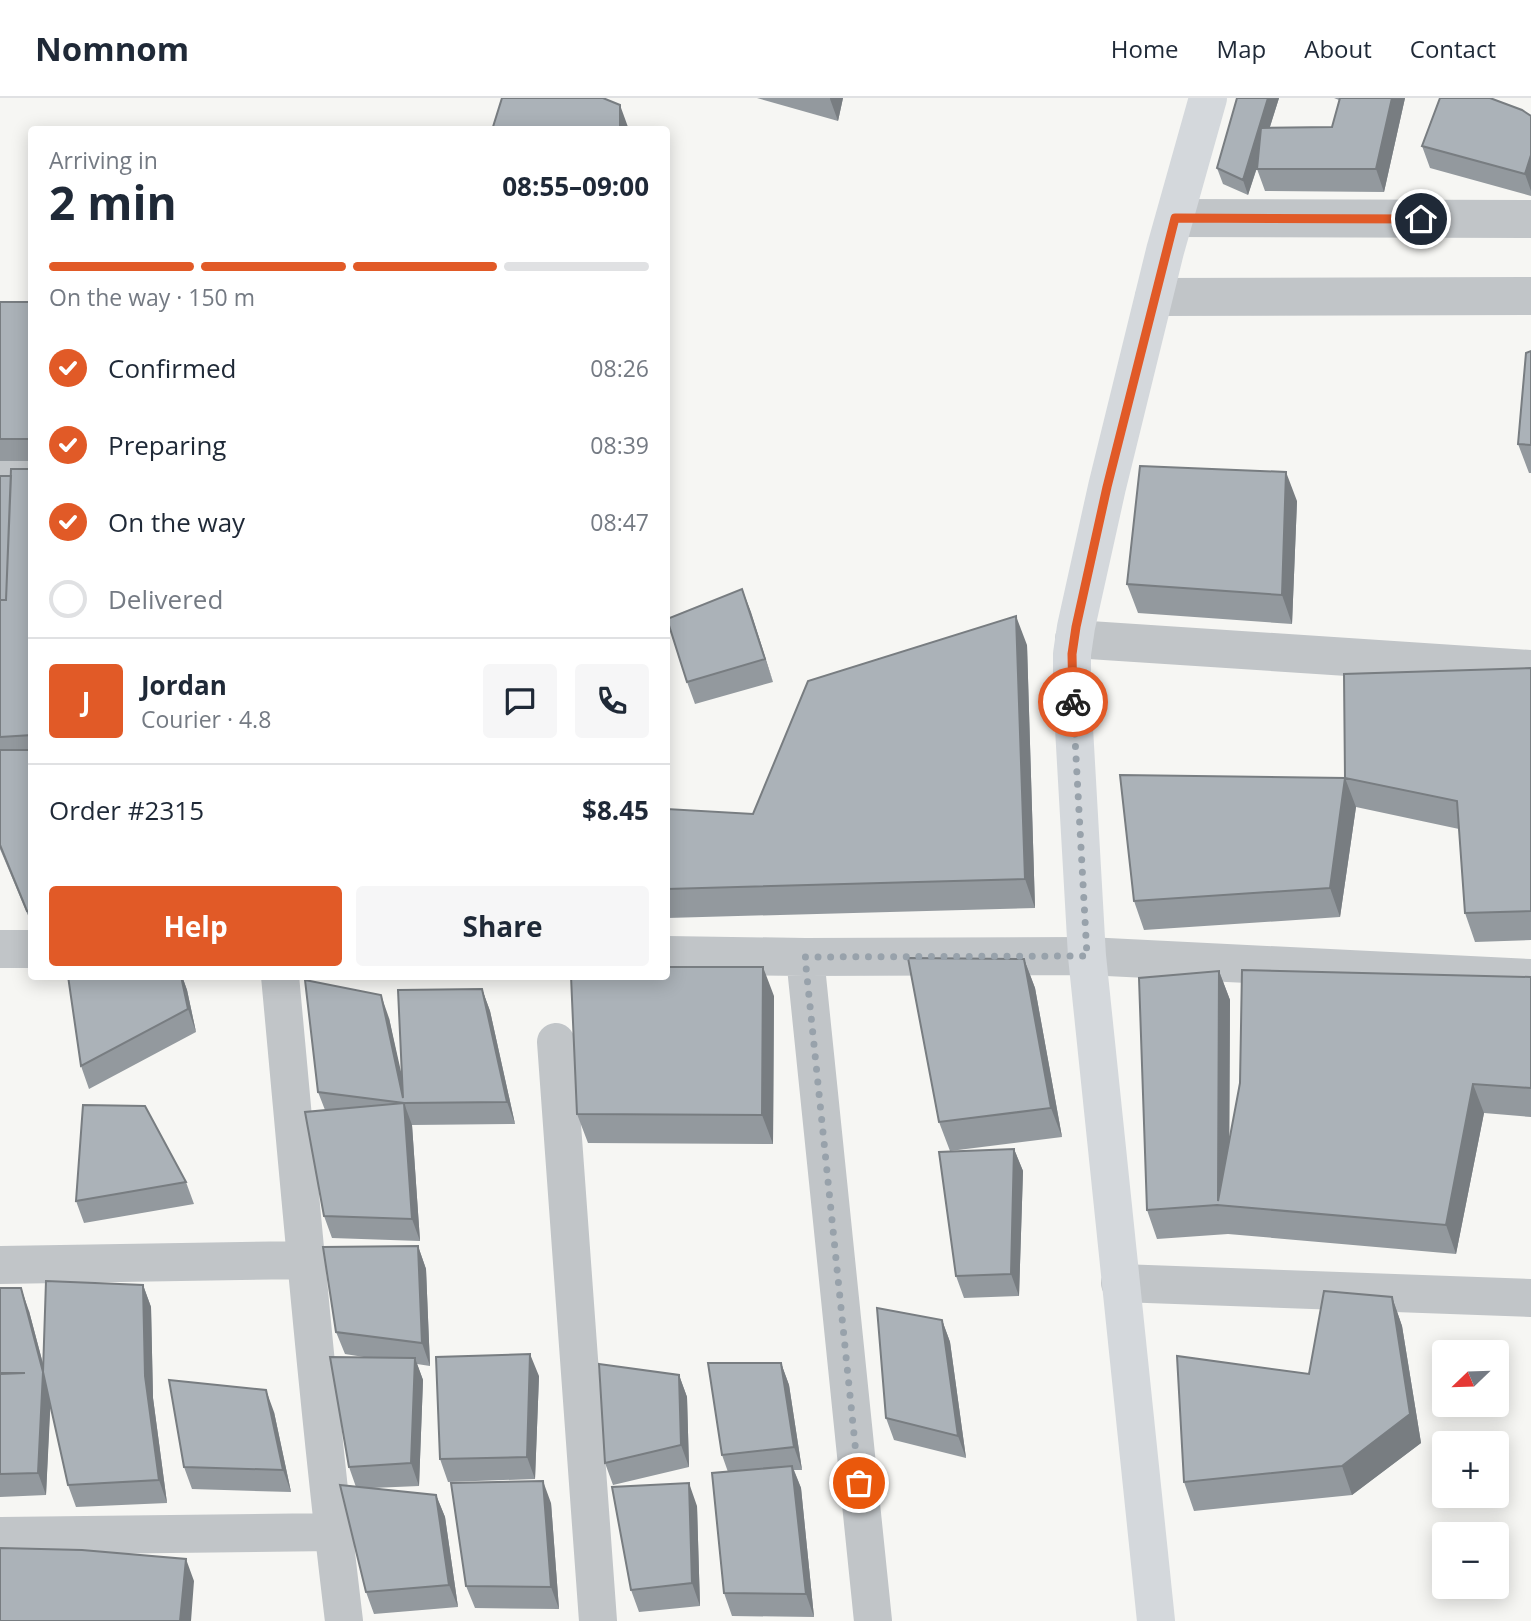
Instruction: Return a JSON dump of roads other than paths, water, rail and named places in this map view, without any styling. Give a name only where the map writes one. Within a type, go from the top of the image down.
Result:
[{"type":"main road","points":[[1156,1621],[1087,956],[1072,654],[1107,487],[1154,297],[1208,98]]},
{"type":"street","points":[[1175,218],[1531,219]]},
{"type":"street","points":[[1154,297],[1531,296]]},
{"type":"street","points":[[0,467],[28,467]]},
{"type":"street","points":[[1074,639],[1531,669]]},
{"type":"street","points":[[0,948],[28,949]]},
{"type":"street","points":[[670,955],[1087,956],[1531,978]]},
{"type":"street","points":[[805,957],[873,1621]]},
{"type":"street","points":[[281,980],[306,1260],[344,1621]]},
{"type":"street","points":[[556,1042],[598,1621]]},
{"type":"street","points":[[0,1265],[306,1260]]},
{"type":"street","points":[[1120,1283],[1531,1298]]},
{"type":"street","points":[[0,1536],[333,1532]]}]
